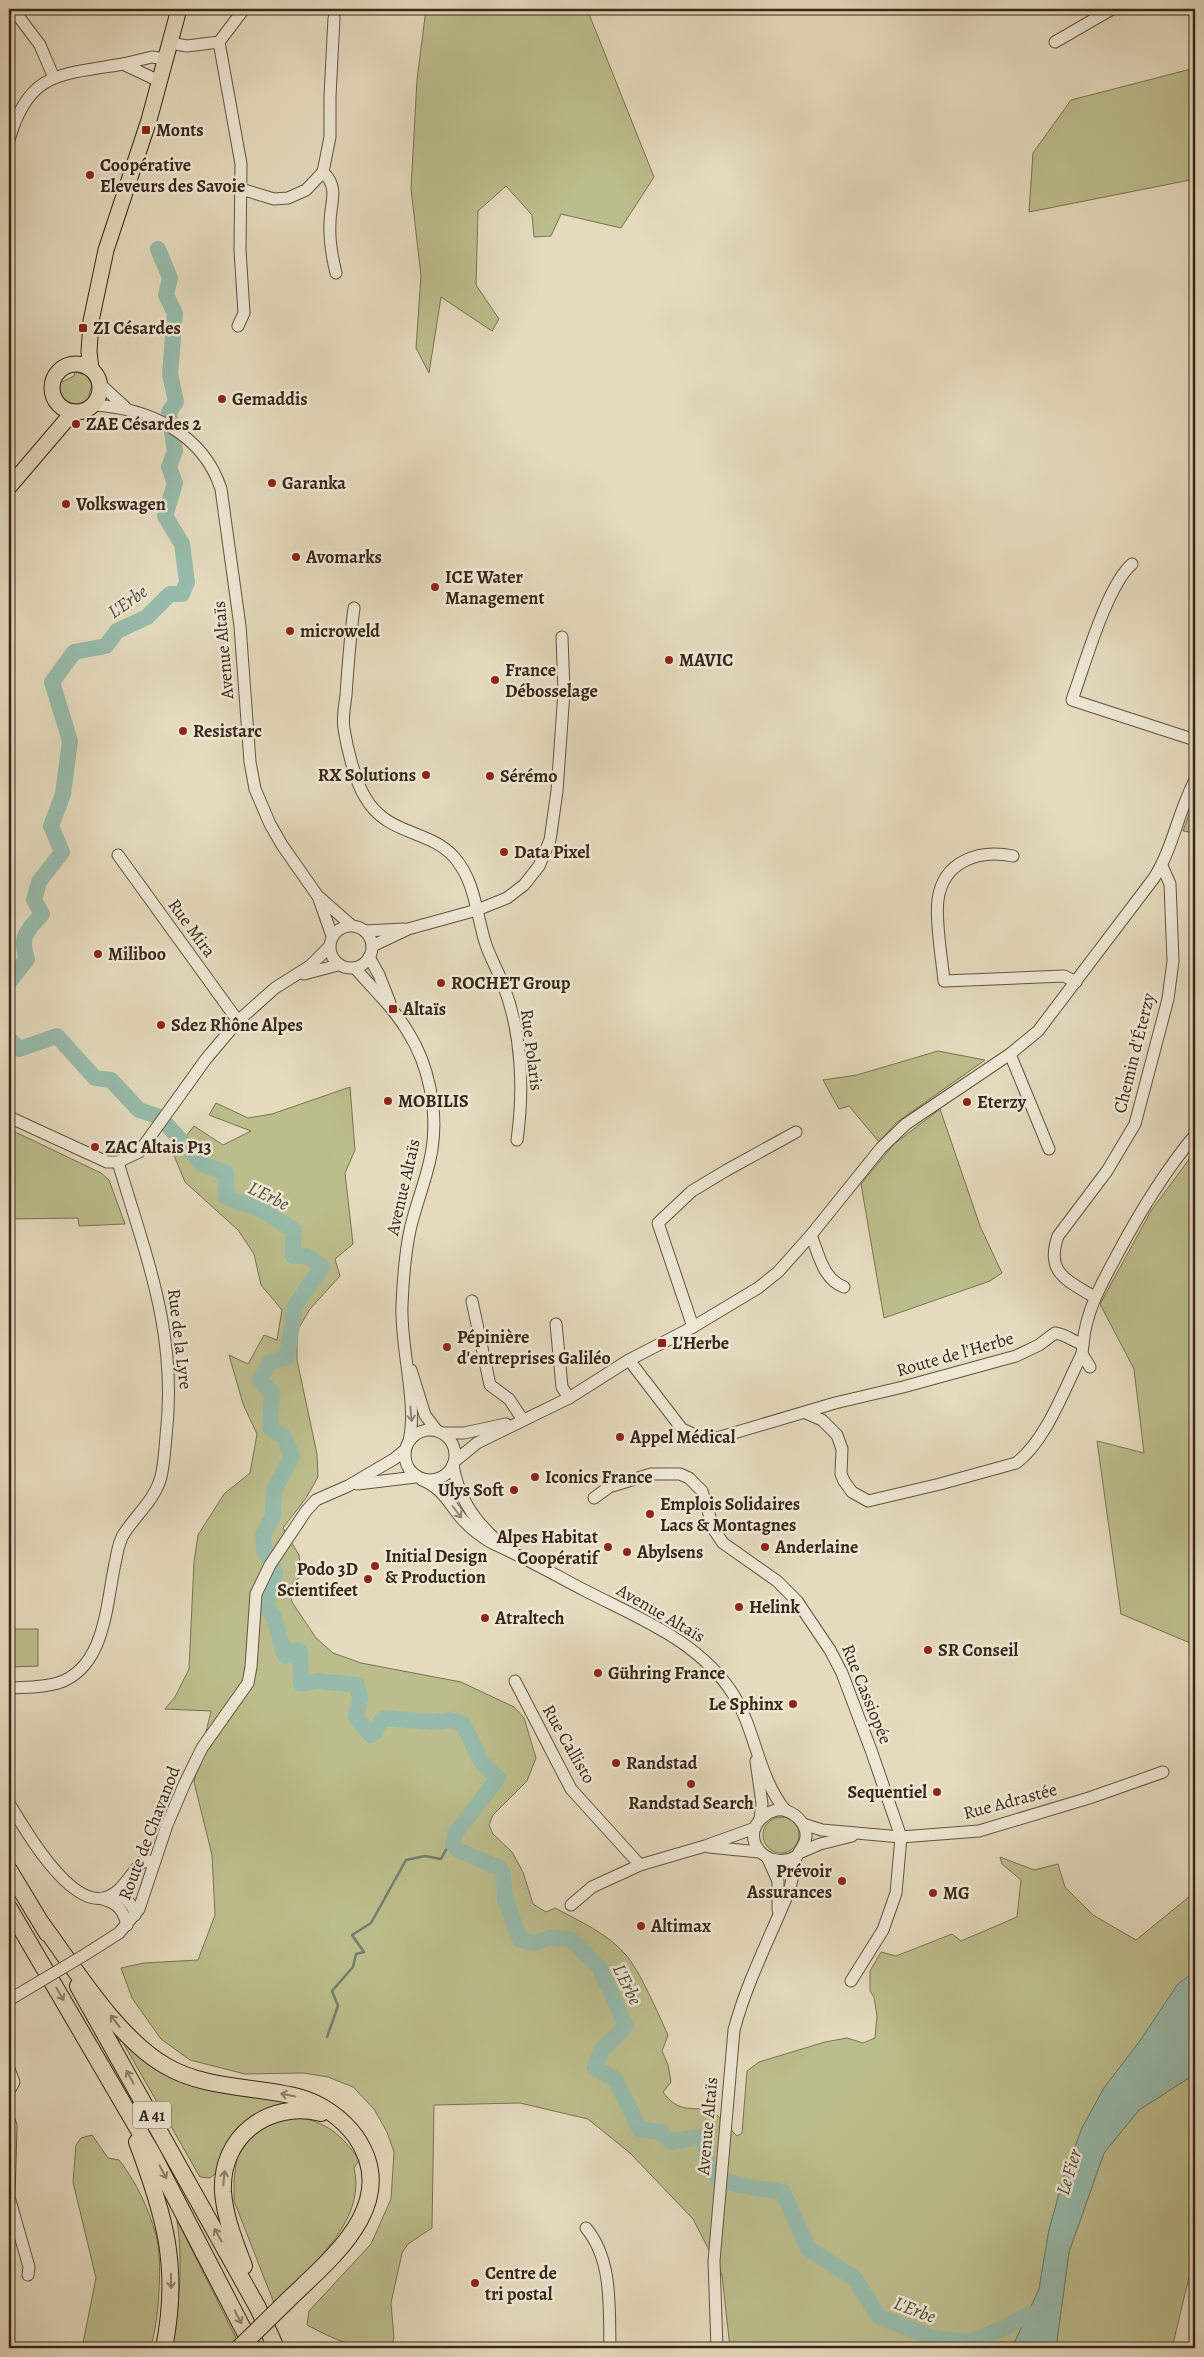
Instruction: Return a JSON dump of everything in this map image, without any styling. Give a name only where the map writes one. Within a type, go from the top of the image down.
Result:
[{"type":"highway","name":"A 41","points":[[9,1870],[117,2053],[258,2308],[276,2348]]},
{"type":"highway","name":"A 41","points":[[9,1908],[186,2216],[253,2348]]},
{"type":"highway","points":[[42,1924],[117,2024],[134,2042],[166,2067],[199,2080],[302,2099],[326,2108],[358,2140],[368,2161],[370,2182],[366,2208],[357,2226],[342,2246],[239,2348]]},
{"type":"highway","points":[[121,2100],[155,2190],[168,2239],[171,2294],[164,2348]]},
{"type":"highway","points":[[258,2308],[225,2204],[224,2173],[232,2150],[243,2132],[256,2121],[281,2111],[301,2110],[316,2112],[345,2125]]},
{"type":"main road","points":[[71,364],[80,345],[90,296],[142,144],[179,9]]},
{"type":"main road","points":[[56,402],[61,407],[73,412],[84,410],[93,404],[99,395],[100,384],[91,369],[89,352],[91,321],[106,250]]},
{"type":"main road","points":[[9,486],[27,453],[52,422],[56,402],[52,388],[53,381],[62,368],[71,364],[81,364],[91,369]]},
{"type":"main road","points":[[9,486],[73,412]]},
{"type":"street","points":[[14,9],[40,45],[54,78]]},
{"type":"street","points":[[170,43],[187,46],[219,42],[244,9]]},
{"type":"street","points":[[1055,42],[1112,9]]},
{"type":"street","points":[[242,189],[274,199],[288,198],[306,190],[323,172],[330,138],[334,18]]},
{"type":"street","points":[[219,42],[240,164],[242,189],[240,250],[244,313],[238,326]]},
{"type":"street","points":[[9,140],[20,107],[40,85],[54,78],[152,57],[165,60]]},
{"type":"street","points":[[123,64],[159,81]]},
{"type":"street","points":[[323,172],[333,186],[334,194],[330,221],[336,273]]},
{"type":"street","points":[[100,384],[126,408]]},
{"type":"street","points":[[93,404],[126,408]]},
{"type":"street","name":"Avenue Altaïs","points":[[126,408],[179,431],[210,462],[221,489],[240,626],[250,762],[255,789],[270,824],[282,845],[317,895],[350,925]]},
{"type":"street","points":[[1132,564],[1121,575],[1108,602],[1072,700],[1195,740]]},
{"type":"street","name":"Rue Polaris","points":[[354,608],[343,727],[353,766],[365,798],[386,820],[403,831],[439,843],[454,857],[468,877],[486,945],[505,988],[517,1045],[521,1088],[521,1113],[517,1140]]},
{"type":"street","points":[[295,976],[338,965],[355,968],[365,963],[371,952],[408,929],[477,910],[507,898],[524,885],[539,866],[550,840],[557,791],[564,692],[562,637]]},
{"type":"street","points":[[519,1421],[464,1433],[421,1431],[407,1445],[406,1465],[419,1478],[440,1479],[476,1443],[569,1398],[630,1360],[693,1327],[758,1288],[778,1272],[811,1235],[880,1148],[906,1124],[1010,1054],[1038,1031],[1162,866],[1186,798],[1195,780]]},
{"type":"street","points":[[1013,856],[1001,853],[974,855],[957,864],[945,878],[937,902],[944,981],[1064,976],[1076,982]]},
{"type":"street","name":"Rue Mira","points":[[118,855],[238,1021]]},
{"type":"street","name":"Chemin d'Éterzy","points":[[1094,1297],[1063,1277],[1054,1260],[1054,1248],[1058,1236],[1107,1171],[1135,1124],[1168,999],[1173,961],[1170,884],[1162,866]]},
{"type":"street","name":"Avenue Altaïs","points":[[317,895],[331,942]]},
{"type":"street","points":[[9,1117],[107,1162],[118,1162],[139,1152],[206,1059],[238,1021],[275,988],[319,958],[343,927],[350,925],[365,930],[408,929]]},
{"type":"street","points":[[365,930],[371,952]]},
{"type":"street","points":[[331,942],[330,955],[338,965]]},
{"type":"street","name":"Avenue Altaïs","points":[[371,952],[393,1009],[420,1054],[427,1075],[433,1122],[432,1149],[415,1210],[406,1260],[402,1320],[412,1419],[407,1445]]},
{"type":"street","name":"Avenue Altaïs","points":[[355,968],[393,1009]]},
{"type":"street","points":[[1010,1054],[1050,1149]]},
{"type":"street","points":[[693,1327],[658,1223],[692,1191],[796,1132]]},
{"type":"street","points":[[806,1413],[822,1420],[831,1427],[840,1442],[844,1481],[859,1497],[872,1501],[1016,1463],[1023,1458],[1048,1422],[1083,1349],[1085,1324],[1094,1297],[1145,1202],[1173,1161],[1195,1135]]},
{"type":"street","name":"Rue de la Lyre","points":[[9,1688],[60,1683],[75,1674],[86,1664],[101,1631],[122,1538],[152,1498],[161,1477],[170,1405],[169,1362],[155,1283],[118,1162]]},
{"type":"street","points":[[811,1235],[828,1276],[833,1283],[844,1287]]},
{"type":"street","points":[[472,1302],[490,1385],[510,1399],[519,1421]]},
{"type":"street","points":[[556,1324],[562,1387],[569,1398]]},
{"type":"street","name":"Route de l'Herbe","points":[[630,1360],[682,1429],[697,1436],[717,1438],[835,1403],[903,1387],[1016,1356],[1039,1345],[1055,1333],[1063,1334],[1083,1349]]},
{"type":"street","points":[[1083,1349],[1090,1367]]},
{"type":"street","name":"Avenue Altaïs","points":[[404,1352],[425,1415],[440,1432]]},
{"type":"street","points":[[822,1420],[835,1403]]},
{"type":"street","points":[[440,1432],[453,1445],[454,1463]]},
{"type":"street","name":"Route de Chavanod","points":[[9,2000],[86,1954],[127,1925],[135,1915],[143,1902],[174,1806],[202,1748],[248,1683],[251,1667],[256,1594],[262,1581],[306,1511],[316,1500],[348,1486],[394,1459],[407,1445]]},
{"type":"street","name":"Avenue Altaïs","points":[[454,1463],[457,1487],[462,1497],[483,1528],[507,1550]]},
{"type":"street","name":"Rue Cassiopée","points":[[594,1498],[610,1487],[651,1474],[680,1474],[697,1483],[707,1502],[714,1530],[723,1543],[777,1581],[797,1601],[822,1635],[842,1673],[890,1800],[901,1837]]},
{"type":"street","name":"Avenue Altaïs","points":[[419,1478],[445,1494],[473,1530],[492,1543],[689,1646],[721,1676],[735,1697],[755,1749],[779,1802],[786,1811]]},
{"type":"street","name":"Route de Chavanod","points":[[348,1486],[419,1478]]},
{"type":"street","name":"Rue Callisto","points":[[515,1681],[571,1789],[640,1865]]},
{"type":"street","name":"Avenue Altaïs","points":[[755,1749],[762,1804],[758,1823]]},
{"type":"street","name":"Rue Adrastée","points":[[803,1824],[822,1830],[901,1837],[979,1831],[1089,1798],[1162,1772]]},
{"type":"street","points":[[9,1803],[64,1880],[86,1896],[119,1896],[133,1907],[135,1915]]},
{"type":"street","points":[[571,1905],[592,1887],[640,1865],[705,1846],[758,1823],[768,1813],[786,1811],[796,1816],[803,1824],[806,1836],[803,1848],[798,1855],[788,1861],[768,1860],[759,1852],[754,1840],[758,1823]]},
{"type":"street","name":"Rue Adrastée","points":[[798,1855],[820,1844],[861,1834]]},
{"type":"street","points":[[851,1981],[883,1930],[896,1893],[901,1837]]},
{"type":"street","points":[[705,1846],[759,1852]]},
{"type":"street","name":"Avenue Altaïs","points":[[717,2348],[714,2261],[734,2030],[744,1993],[789,1890],[798,1855]]},
{"type":"street","name":"Avenue Altaïs","points":[[768,1860],[778,1882],[778,1914]]},
{"type":"street","points":[[107,1897],[142,1862],[155,1861]]},
{"type":"street","points":[[107,1897],[121,1909],[127,1925]]},
{"type":"street","points":[[9,2069],[14,2082],[9,2091]]},
{"type":"street","points":[[9,2120],[11,2126],[9,2197],[29,2268],[28,2275]]},
{"type":"street","points":[[586,2228],[598,2244],[602,2254],[608,2298],[610,2348]]},
{"type":"shaded area","points":[[426,9],[587,9],[654,177],[621,228],[561,214],[551,236],[534,237],[532,215],[506,186],[478,211],[476,285],[499,319],[492,331],[441,297],[429,373],[416,348],[421,276],[411,189],[417,80]]},
{"type":"shaded area","points":[[1195,68],[1195,179],[1029,212],[1033,153],[1071,100]]},
{"type":"shaded area","points":[[75,372],[86,375],[92,384],[88,399],[78,404],[68,402],[60,389],[60,383],[74,376]]},
{"type":"shaded area","points":[[1195,798],[1195,833],[1183,831]]},
{"type":"shaded area","points":[[938,1051],[985,1060],[896,1123],[879,1142],[849,1106],[839,1109],[823,1080],[857,1075]]},
{"type":"shaded area","points":[[350,1087],[355,1150],[345,1173],[353,1244],[335,1259],[340,1276],[310,1309],[297,1331],[297,1360],[317,1454],[318,1477],[306,1498],[283,1528],[299,1555],[301,1576],[289,1587],[292,1602],[316,1638],[333,1653],[361,1663],[461,1682],[514,1707],[524,1718],[536,1758],[527,1781],[493,1815],[489,1825],[493,1834],[512,1852],[523,1872],[533,1904],[546,1912],[555,1908],[592,1928],[618,1947],[637,1970],[668,2035],[662,2051],[668,2065],[671,2082],[663,2092],[673,2103],[684,2108],[711,2109],[737,2136],[742,2133],[747,2071],[759,2062],[825,2042],[847,2038],[863,2043],[875,2038],[877,2016],[874,1997],[870,1991],[870,1971],[881,1952],[896,1956],[952,1934],[961,1941],[1017,1917],[1021,1880],[1002,1864],[1000,1857],[1034,1870],[1058,1864],[1065,1887],[1093,1915],[1136,1940],[1195,1892],[1195,1971],[1177,1986],[1142,2038],[1104,2088],[1082,2128],[1064,2176],[1049,2230],[1039,2289],[1012,2348],[730,2348],[722,2275],[693,2219],[630,2153],[588,2119],[520,2103],[434,2105],[432,2228],[408,2244],[402,2253],[391,2303],[394,2338],[391,2348],[367,2347],[339,2340],[307,2325],[309,2311],[371,2244],[391,2199],[394,2152],[387,2132],[374,2109],[353,2087],[328,2077],[303,2073],[245,2074],[190,2060],[161,2039],[132,1998],[121,1968],[144,1963],[198,1960],[215,1915],[212,1855],[194,1782],[211,1711],[165,1709],[175,1697],[189,1669],[194,1562],[198,1535],[224,1494],[250,1473],[257,1434],[243,1404],[229,1355],[248,1364],[264,1335],[277,1340],[282,1310],[261,1285],[254,1254],[238,1230],[185,1182],[173,1153],[194,1126],[223,1145],[251,1131],[209,1115],[216,1103],[248,1118],[272,1114]]},
{"type":"shaded area","points":[[940,1109],[980,1226],[1002,1273],[990,1281],[884,1318],[861,1184],[894,1144]]},
{"type":"shaded area","points":[[9,1129],[101,1173],[109,1180],[125,1224],[79,1226],[78,1218],[9,1219]]},
{"type":"shaded area","points":[[1195,1151],[1195,1645],[1121,1614],[1097,1441],[1144,1453],[1134,1369],[1100,1304],[1151,1211]]},
{"type":"shaded area","points":[[9,1629],[38,1629],[38,1666],[9,1667]]},
{"type":"shaded area","points":[[781,1817],[793,1823],[799,1835],[793,1847],[781,1853],[769,1847],[763,1835],[769,1823]]},
{"type":"shaded area","points":[[102,2012],[142,2054],[300,2102],[281,2107],[219,2171],[210,2178],[200,2177],[122,2041],[119,2041]]},
{"type":"shaded area","points":[[1195,2074],[1195,2268],[1189,2277],[1172,2348],[1056,2348],[1069,2252],[1104,2153],[1139,2110]]},
{"type":"shaded area","points":[[297,2117],[325,2126],[346,2143],[359,2160],[354,2168],[356,2188],[352,2207],[332,2243],[274,2303],[234,2201],[234,2180],[237,2157],[250,2138],[270,2122]]},
{"type":"shaded area","points":[[92,2135],[108,2158],[119,2160],[131,2177],[145,2205],[156,2235],[160,2275],[156,2324],[150,2348],[82,2348],[96,2278],[73,2182],[76,2145],[81,2138]]},
{"type":"shaded area","points":[[177,2220],[241,2348],[171,2348],[180,2284]]},
{"type":"water","name":"Le Fier","points":[[1195,1971],[1195,2074],[1139,2110],[1104,2153],[1069,2252],[1056,2348],[1012,2348],[1039,2289],[1049,2230],[1064,2176],[1082,2128],[1104,2088],[1142,2038],[1177,1985]]},
{"type":"waterway","name":"L'Erbe","points":[[9,982],[27,959],[24,939],[32,925],[42,914],[34,900],[39,882],[62,852],[51,826],[63,794],[70,741],[52,682],[74,652],[106,646],[117,631],[147,617],[170,594],[182,594],[187,582],[182,544],[165,516],[175,483],[169,467],[175,451],[169,412],[176,402],[170,374],[175,313],[166,295],[170,278],[158,249]]},
{"type":"waterway","name":"L'Erbe","points":[[9,1039],[19,1049],[57,1036],[95,1078],[111,1080],[139,1110],[160,1117],[202,1164],[226,1173],[226,1197],[262,1210],[294,1230],[293,1256],[307,1256],[322,1267],[295,1306],[287,1357],[269,1363],[260,1380],[272,1393],[270,1428],[284,1437],[292,1456],[274,1490],[273,1516],[263,1535],[264,1549],[267,1556]]},
{"type":"waterway","name":"L'Erbe","points":[[272,1567],[275,1573],[266,1605],[274,1617],[285,1656],[297,1650],[300,1652],[301,1684],[317,1681],[357,1685],[360,1699],[356,1718],[371,1735],[375,1732],[383,1718],[434,1722],[450,1720],[463,1724],[482,1763],[498,1778],[455,1834],[453,1844],[458,1850],[500,1868],[503,1876],[505,1898],[520,1940],[534,1943],[549,1938],[570,1939],[599,1967],[626,2026],[601,2051],[595,2068],[615,2079],[640,2129],[660,2132],[672,2142],[700,2137],[706,2144],[706,2158],[709,2168],[717,2176],[745,2186],[783,2192],[808,2248],[855,2279],[879,2317],[934,2338],[970,2342],[1004,2328],[1027,2315],[1047,2312]]},
{"type":"waterway","points":[[327,2037],[338,2006],[332,1991],[353,1967],[356,1954],[364,1952],[352,1935],[371,1923],[406,1860],[425,1856],[441,1859],[448,1846],[453,1844]]},
{"type":"place","name":"Monts","points":[[146,130]]},
{"type":"place","name":"Coopérative Eleveurs des Savoie","points":[[90,175]]},
{"type":"place","name":"ZI Césardes","points":[[83,328]]},
{"type":"place","name":"Gemaddis","points":[[222,399]]},
{"type":"place","name":"ZAE Césardes 2","points":[[76,424]]},
{"type":"place","name":"Garanka","points":[[272,483]]},
{"type":"place","name":"Volkswagen","points":[[66,504]]},
{"type":"place","name":"Avomarks","points":[[296,557]]},
{"type":"place","name":"ICE Water Management","points":[[435,587]]},
{"type":"place","name":"microweld","points":[[290,631]]},
{"type":"place","name":"MAVIC","points":[[669,660]]},
{"type":"place","name":"France Débosselage","points":[[495,680]]},
{"type":"place","name":"Resistarc","points":[[183,731]]},
{"type":"place","name":"RX Solutions","points":[[426,775]]},
{"type":"place","name":"Sérémo","points":[[490,776]]},
{"type":"place","name":"Data Pixel","points":[[504,852]]},
{"type":"place","name":"Miliboo","points":[[98,954]]},
{"type":"place","name":"ROCHET Group","points":[[441,983]]},
{"type":"place","name":"Altaïs","points":[[393,1009]]},
{"type":"place","name":"Sdez Rhône Alpes","points":[[161,1025]]},
{"type":"place","name":"MOBILIS","points":[[388,1101]]},
{"type":"place","name":"Eterzy","points":[[967,1102]]},
{"type":"place","name":"ZAC Altais P13","points":[[95,1147]]},
{"type":"place","name":"L'Herbe","points":[[662,1343]]},
{"type":"place","name":"Pépinière d'entreprises Galiléo","points":[[447,1347]]},
{"type":"place","name":"Appel Médical","points":[[620,1437]]},
{"type":"place","name":"Iconics France","points":[[535,1477]]},
{"type":"place","name":"Ulys Soft","points":[[514,1490]]},
{"type":"place","name":"Emplois Solidaires Lacs & Montagnes","points":[[650,1514]]},
{"type":"place","name":"Alpes Habitat Coopératif","points":[[608,1547]]},
{"type":"place","name":"Anderlaine","points":[[765,1547]]},
{"type":"place","name":"Abylsens","points":[[627,1552]]},
{"type":"place","name":"Initial Design & Production","points":[[375,1566]]},
{"type":"place","name":"Podo 3D Scientifeet","points":[[368,1579]]},
{"type":"place","name":"Helink","points":[[739,1607]]},
{"type":"place","name":"Atraltech","points":[[485,1618]]},
{"type":"place","name":"SR Conseil","points":[[928,1650]]},
{"type":"place","name":"Gühring France","points":[[598,1673]]},
{"type":"place","name":"Le Sphinx","points":[[793,1704]]},
{"type":"place","name":"Randstad","points":[[616,1763]]},
{"type":"place","name":"Randstad Search","points":[[691,1784]]},
{"type":"place","name":"Sequentiel","points":[[937,1792]]},
{"type":"place","name":"Prévoir Assurances","points":[[842,1881]]},
{"type":"place","name":"MG","points":[[933,1893]]},
{"type":"place","name":"Altimax","points":[[641,1926]]},
{"type":"place","name":"Centre de tri postal","points":[[475,2283]]}]
